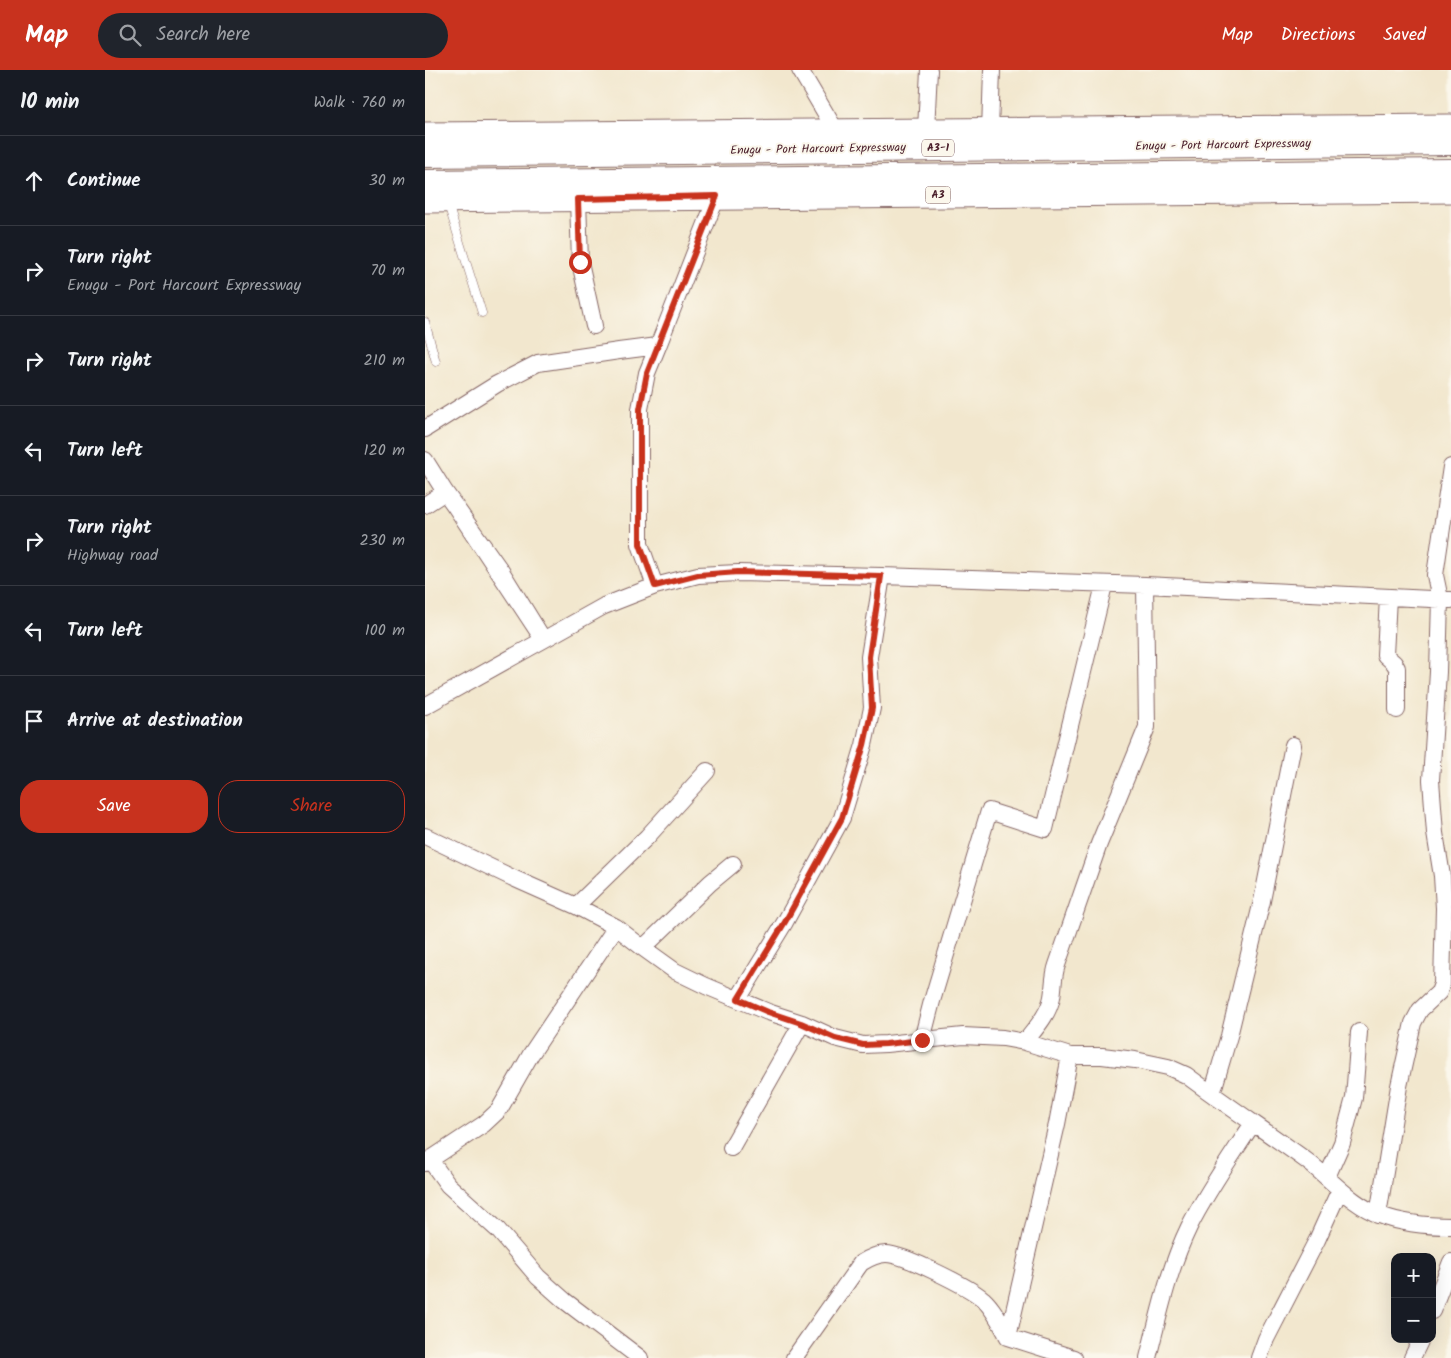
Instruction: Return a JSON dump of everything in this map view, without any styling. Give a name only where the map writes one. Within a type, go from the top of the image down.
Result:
[{"type":"highway","name":"Enugu - Port Harcourt Expressway","points":[[425,154],[1451,142]]},
{"type":"highway","points":[[1332,144],[1333,174]]},
{"type":"highway","points":[[425,183],[1451,172]]},
{"type":"main road","name":"Enugu - Port Harcourt Expressway","points":[[425,135],[1451,127]]},
{"type":"main road","name":"A3","points":[[436,200],[1451,190]]},
{"type":"street","points":[[800,70],[837,131]]},
{"type":"street","points":[[926,130],[929,70]]},
{"type":"street","points":[[990,131],[992,70]]},
{"type":"street","points":[[655,586],[640,544],[640,409],[647,373],[717,196]]},
{"type":"street","points":[[578,199],[580,262],[594,326]]},
{"type":"street","points":[[425,429],[497,384],[539,363],[619,350],[659,346]]},
{"type":"street","points":[[425,460],[543,639]]},
{"type":"street","points":[[1378,1215],[1399,1086],[1413,1023],[1420,1010],[1439,992],[1442,984],[1442,876],[1435,834],[1431,780],[1445,600],[1435,575],[1451,467]]},
{"type":"street","points":[[425,505],[445,492]]},
{"type":"street","points":[[425,706],[604,606],[655,586],[698,575],[738,572],[881,576],[1145,585],[1445,600]]},
{"type":"street","points":[[738,999],[785,922],[842,818],[864,745],[872,708],[869,657],[881,576]]},
{"type":"street","points":[[922,1040],[989,810],[1045,829],[1104,585]]},
{"type":"street","points":[[1025,1042],[1038,1026],[1050,1003],[1053,977],[1099,844],[1147,727],[1145,585]]},
{"type":"street","points":[[1388,597],[1385,655],[1397,668],[1397,710]]},
{"type":"street","points":[[1212,1094],[1229,1036],[1262,901],[1293,744]]},
{"type":"street","points":[[576,906],[647,837],[707,771]]},
{"type":"street","points":[[425,836],[576,906],[616,927],[675,970],[706,986],[835,1038],[863,1045],[963,1036],[1003,1038],[1025,1042],[1070,1056],[1102,1056],[1168,1067],[1187,1075],[1309,1162],[1340,1189],[1378,1215],[1404,1223],[1451,1226]]},
{"type":"street","points":[[643,948],[710,883],[733,864]]},
{"type":"street","points":[[616,927],[531,1054],[499,1110],[484,1124],[427,1161],[448,1185],[498,1230],[537,1277],[565,1301],[640,1358]]},
{"type":"street","points":[[731,1148],[801,1023]]},
{"type":"street","points":[[1327,1177],[1342,1143],[1353,1098],[1359,1032]]},
{"type":"street","points":[[1008,1337],[1057,1124],[1070,1056]]},
{"type":"street","points":[[1149,1358],[1165,1292],[1189,1228],[1207,1194],[1253,1123]]},
{"type":"street","points":[[1259,1358],[1266,1339],[1317,1240],[1340,1189]]},
{"type":"street","points":[[794,1358],[861,1263],[869,1258],[887,1254],[912,1261],[977,1294],[997,1316],[1008,1337],[1074,1358]]},
{"type":"street","points":[[1436,1301],[1451,1262]]},
{"type":"street","points":[[1412,1358],[1419,1343]]},
{"type":"lane","points":[[436,200],[482,313]]},
{"type":"lane","points":[[425,322],[437,362]]},
{"type":"route","points":[[580,262],[578,199],[717,196],[647,373],[640,409],[640,544],[655,586],[698,575],[738,572],[881,576],[869,657],[872,708],[864,745],[842,818],[798,895],[785,922],[738,999],[835,1038],[863,1045],[922,1040]]}]
